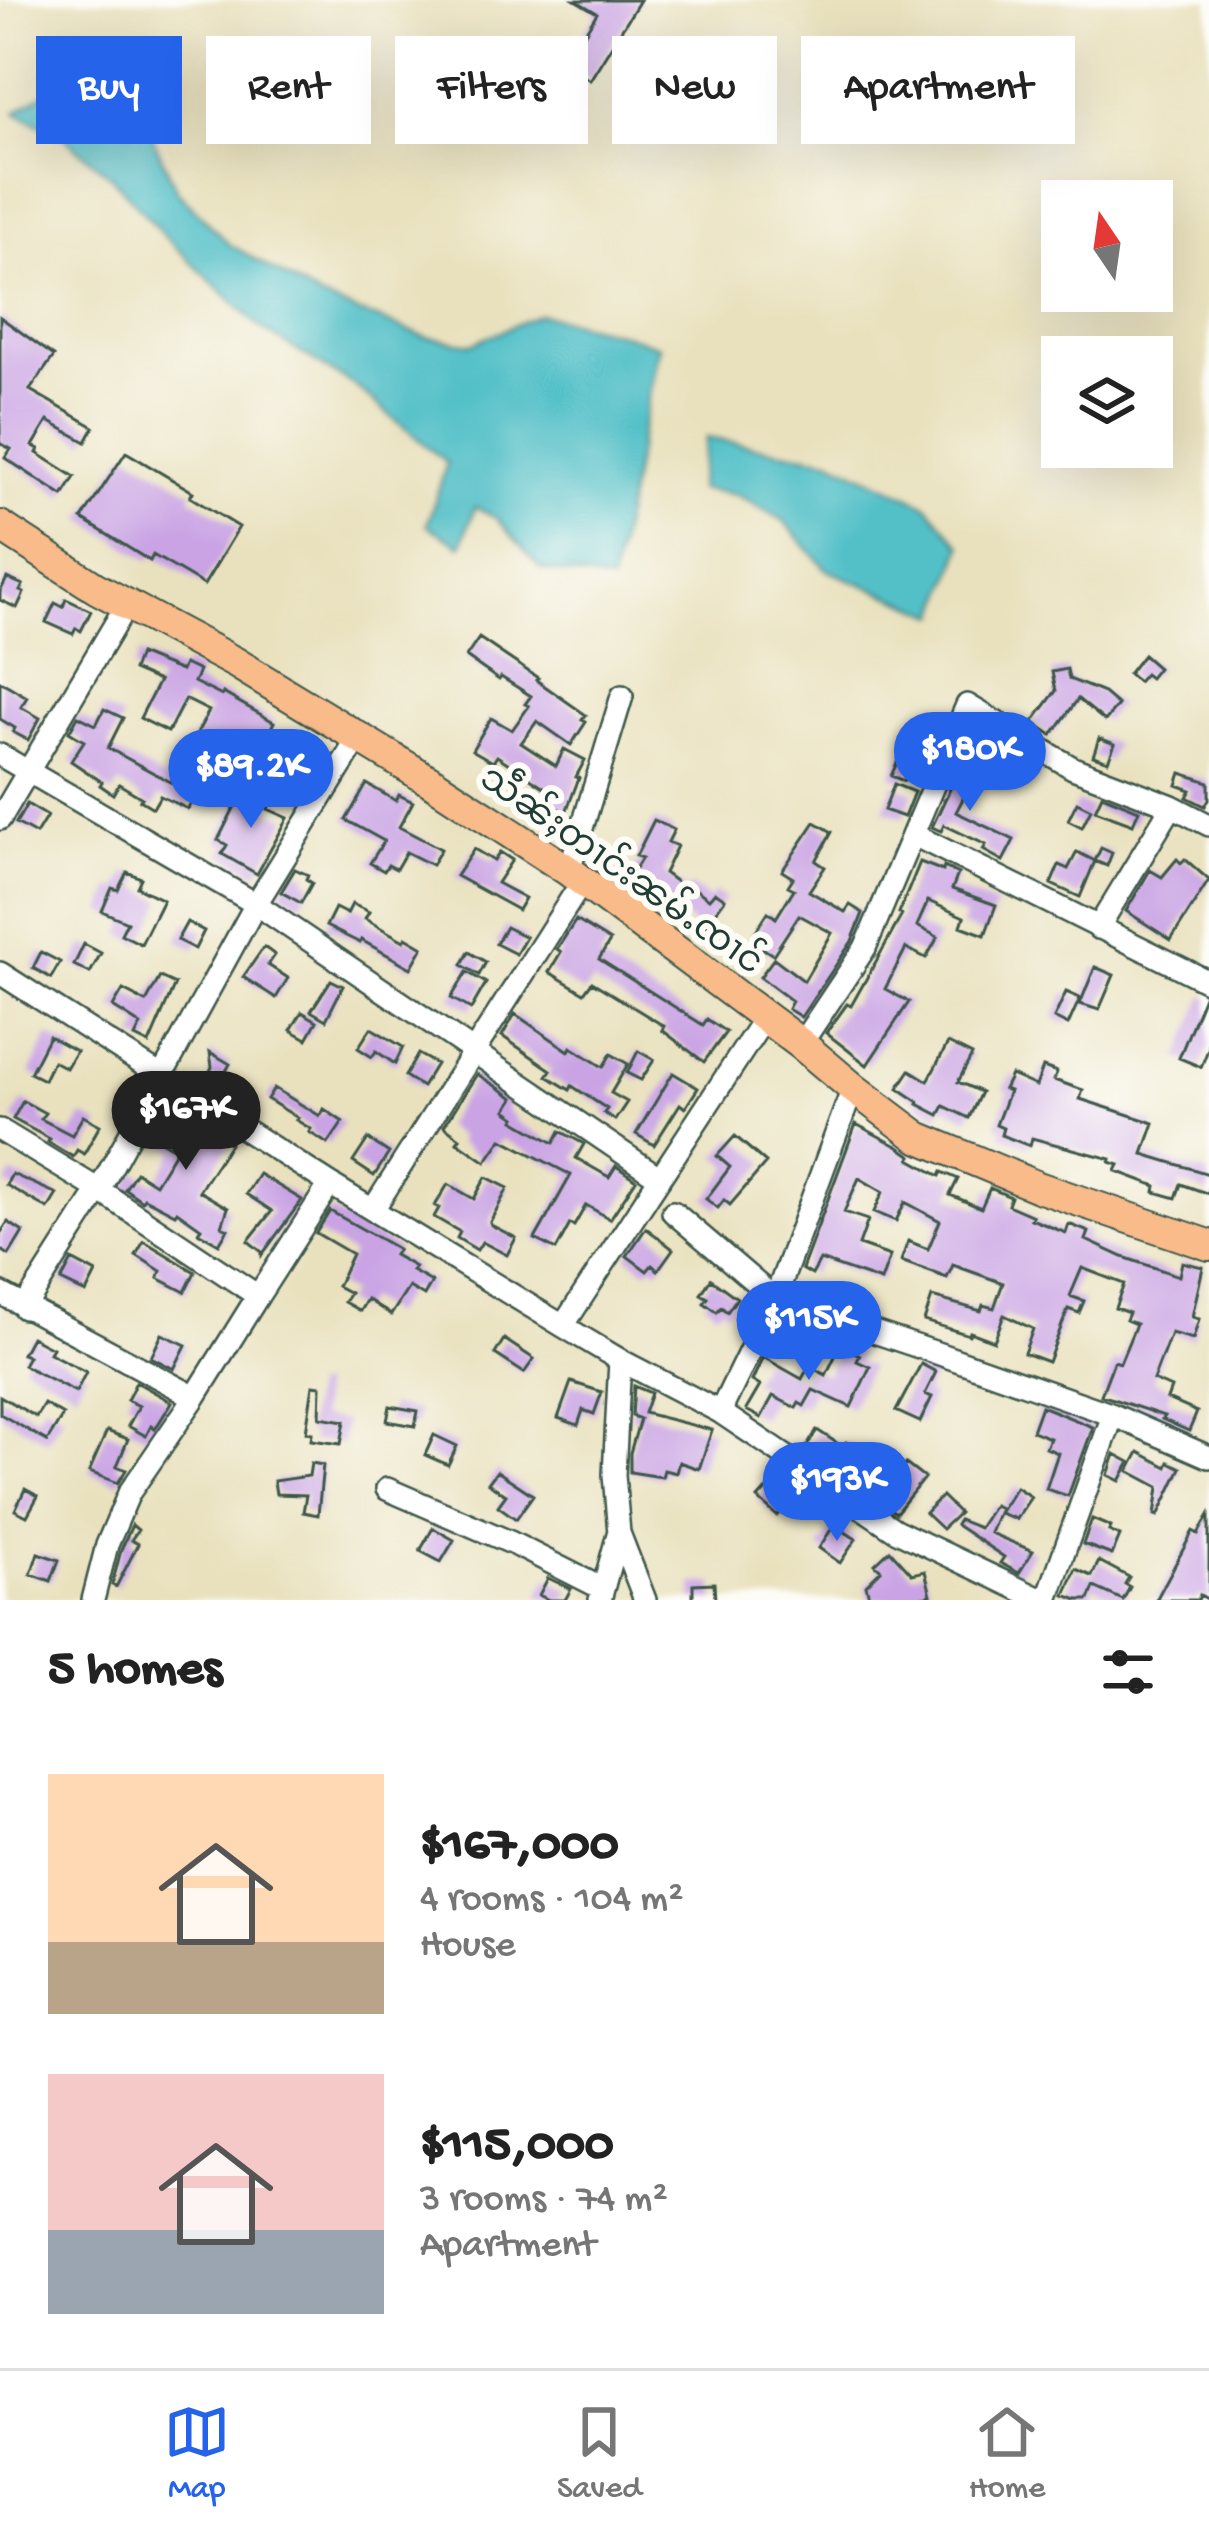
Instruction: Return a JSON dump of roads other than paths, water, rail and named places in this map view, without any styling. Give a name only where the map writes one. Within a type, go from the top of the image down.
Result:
[{"type":"highway","name":"သဵၼ်ႈတၢင်းၼမ်ႉၸၢင်","points":[[0,526],[358,737],[575,877],[918,1137],[1038,1187],[1209,1245]]},
{"type":"street","points":[[0,819],[127,604]]},
{"type":"street","points":[[374,1208],[473,1053],[575,877],[622,696]]},
{"type":"street","points":[[801,1044],[865,948],[967,705],[1073,768],[1209,825]]},
{"type":"street","points":[[24,1308],[99,1190],[256,904],[358,737]]},
{"type":"street","points":[[0,755],[256,904],[660,1178]]},
{"type":"street","points":[[1098,928],[1172,806]]},
{"type":"street","points":[[914,836],[1209,982]]},
{"type":"street","points":[[0,973],[330,1184],[620,1360],[720,1412],[895,1530],[1045,1600],[1113,1415]]},
{"type":"street","points":[[563,1326],[765,1017]]},
{"type":"street","points":[[720,1412],[775,1299],[853,1088]]},
{"type":"street","points":[[0,1130],[258,1296]]},
{"type":"street","points":[[93,1600],[107,1545],[130,1493],[330,1184]]},
{"type":"street","points":[[673,1212],[775,1299],[1113,1415],[1209,1457]]},
{"type":"street","points":[[0,1293],[195,1397]]},
{"type":"street","points":[[620,1360],[614,1475],[619,1533],[645,1600]]},
{"type":"street","points":[[387,1489],[512,1543],[601,1594],[619,1533]]},
{"type":"water","points":[[36,99],[36,122],[16,112]]},
{"type":"water","points":[[72,144],[155,144],[177,191],[229,244],[322,299],[426,337],[472,344],[540,314],[659,346],[611,582],[541,569],[496,518],[475,507],[461,546],[427,525],[447,463],[355,386],[262,329],[164,236],[112,177]]},
{"type":"water","points":[[706,438],[829,459],[927,505],[962,546],[938,615],[827,570],[783,520],[737,495],[698,489]]}]
